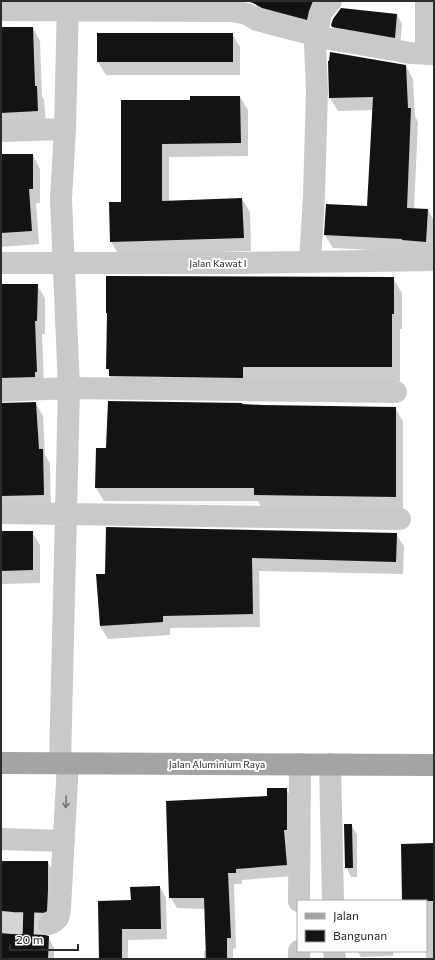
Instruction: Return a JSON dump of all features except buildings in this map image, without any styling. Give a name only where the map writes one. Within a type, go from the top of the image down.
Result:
[{"type":"main road","name":"Jalan Aluminium Raya","points":[[1,763],[434,765]]},
{"type":"street","points":[[310,262],[314,196],[317,91],[315,43],[321,13],[332,1]]},
{"type":"street","points":[[1,10],[68,5],[233,11],[247,14],[257,20],[330,39],[410,53],[430,54],[426,1]]},
{"type":"street","points":[[49,924],[59,918],[64,841],[66,515],[70,388],[61,199],[65,128],[68,5]]},
{"type":"street","points":[[1,131],[65,128]]},
{"type":"street","name":"Jalan Kawat I","points":[[1,263],[234,263],[434,260]]},
{"type":"street","points":[[1,391],[70,388],[396,392]]},
{"type":"street","points":[[1,513],[400,519]]},
{"type":"street","points":[[299,900],[300,764]]},
{"type":"street","points":[[330,764],[333,900]]},
{"type":"street","points":[[1,839],[64,841]]},
{"type":"tunnel","points":[[1,922],[49,924]]}]
